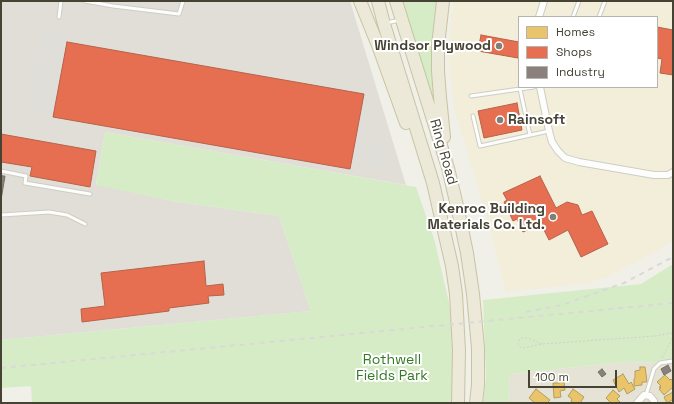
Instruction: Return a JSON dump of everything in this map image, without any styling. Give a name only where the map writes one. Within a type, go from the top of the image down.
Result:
[{"type":"highway","points":[[360,1],[402,110],[445,239]]},
{"type":"highway","name":"Ring Road","points":[[378,1],[433,183],[452,266],[456,294],[459,351],[458,403]]},
{"type":"highway","name":"Ring Road","points":[[396,1],[448,168],[467,253],[473,294],[478,348],[478,385],[476,403]]},
{"type":"highway","points":[[443,1],[438,46],[438,71],[448,168]]},
{"type":"street","points":[[539,16],[544,1]]},
{"type":"street","points":[[540,88],[552,142],[558,152],[566,158],[579,162],[654,175],[668,175],[673,172]]},
{"type":"street","points":[[637,403],[644,395],[650,396],[654,403]]},
{"type":"lane","points":[[59,17],[61,1]]},
{"type":"lane","points":[[85,1],[179,14],[183,1]]},
{"type":"lane","points":[[573,16],[579,1]]},
{"type":"lane","points":[[599,16],[605,1]]},
{"type":"lane","points":[[384,24],[402,19]]},
{"type":"lane","points":[[471,96],[527,88]]},
{"type":"lane","points":[[520,89],[530,135]]},
{"type":"lane","points":[[473,116],[480,146],[549,131]]},
{"type":"lane","points":[[1,171],[26,176],[25,183],[90,194]]},
{"type":"lane","points":[[1,215],[49,212],[67,215],[85,224]]},
{"type":"lane","points":[[646,395],[654,368],[660,362],[673,361]]},
{"type":"path","points":[[542,344],[528,338],[522,338],[519,340],[518,344],[520,347],[524,348],[542,344],[655,336],[673,333]]},
{"type":"path","points":[[660,362],[673,337]]},
{"type":"shaded area","points":[[1,1],[350,1],[406,185],[105,132],[96,184],[178,202],[279,216],[311,311],[1,340]]},
{"type":"shaded area","points":[[455,1],[673,1],[673,241],[639,261],[606,277],[588,283],[506,292],[487,218],[454,108],[449,64],[451,16]]},
{"type":"shaded area","points":[[41,29],[67,34],[52,118],[26,114]]},
{"type":"shaded area","points":[[363,103],[369,104],[364,138],[380,141],[372,114],[378,112],[388,144],[383,169],[353,164]]},
{"type":"shaded area","points":[[625,362],[673,362],[673,403],[508,403],[510,374]]},
{"type":"green space","points":[[400,1],[437,1],[433,39],[433,81],[436,100],[431,100]]},
{"type":"green space","name":"Rothwell Fields Park","points":[[105,132],[416,187],[435,242],[449,303],[455,349],[452,403],[32,403],[31,386],[1,388],[1,340],[311,311],[279,216],[178,202],[96,185]]},
{"type":"green space","points":[[673,264],[673,362],[624,362],[510,374],[508,403],[483,403],[486,377],[483,300],[641,284]]},
{"type":"building: Homes","points":[[640,367],[645,367],[647,382],[642,382],[642,385],[634,386],[635,371],[640,370]]},
{"type":"building: Homes","points":[[623,374],[629,384],[631,382],[635,389],[627,394],[624,388],[619,392],[613,380]]},
{"type":"building: Homes","points":[[665,375],[673,381],[673,387],[664,395],[659,389],[661,386],[657,382]]},
{"type":"building: Homes","points":[[560,381],[562,381],[562,383],[564,382],[565,390],[560,391],[561,397],[554,398],[553,383],[560,383]]},
{"type":"building: Homes","points":[[536,389],[550,400],[547,403],[535,403],[529,398]]},
{"type":"building: Homes","points":[[573,389],[584,397],[580,403],[574,403],[568,396]]},
{"type":"building: Homes","points":[[613,390],[620,396],[617,399],[621,403],[611,403],[606,398]]},
{"type":"building: Homes","points":[[673,392],[673,402],[672,400],[667,403],[664,397]]},
{"type":"building: Shops","points":[[658,27],[673,30],[673,75],[660,73],[662,59],[658,58]]},
{"type":"building: Shops","name":"Windsor Plywood","points":[[481,35],[518,42],[518,58],[478,51]]},
{"type":"building: Shops","points":[[67,42],[364,94],[350,169],[53,117]]},
{"type":"building: Shops","name":"Rainsoft","points":[[517,103],[522,130],[484,138],[478,111]]},
{"type":"building: Shops","points":[[1,134],[96,151],[90,187],[30,176],[32,167],[1,162]]},
{"type":"building: Shops","name":"Kenroc Building Materials Co. Ltd.","points":[[540,176],[556,208],[567,202],[578,205],[582,215],[592,211],[608,244],[581,257],[568,230],[549,240],[541,224],[523,232],[517,219],[513,221],[504,202],[507,200],[503,193]]},
{"type":"building: Shops","points":[[204,261],[206,286],[223,284],[224,295],[208,296],[209,303],[169,308],[169,311],[82,322],[81,309],[105,306],[101,273]]},
{"type":"building: Industry","points":[[1,174],[2,176],[5,176],[1,200]]},
{"type":"building: Industry","points":[[668,365],[671,371],[664,375],[661,369]]},
{"type":"building: Industry","points":[[602,369],[606,374],[602,377],[598,372]]},
{"type":"railway","points":[[526,312],[562,305],[624,283],[673,257]]},
{"type":"railway","points":[[1,368],[673,303]]},
{"type":"place","name":"Windsor Plywood","points":[[499,46]]},
{"type":"place","name":"Rainsoft","points":[[500,120]]},
{"type":"place","name":"Kenroc Building Materials Co. Ltd.","points":[[553,217]]}]
